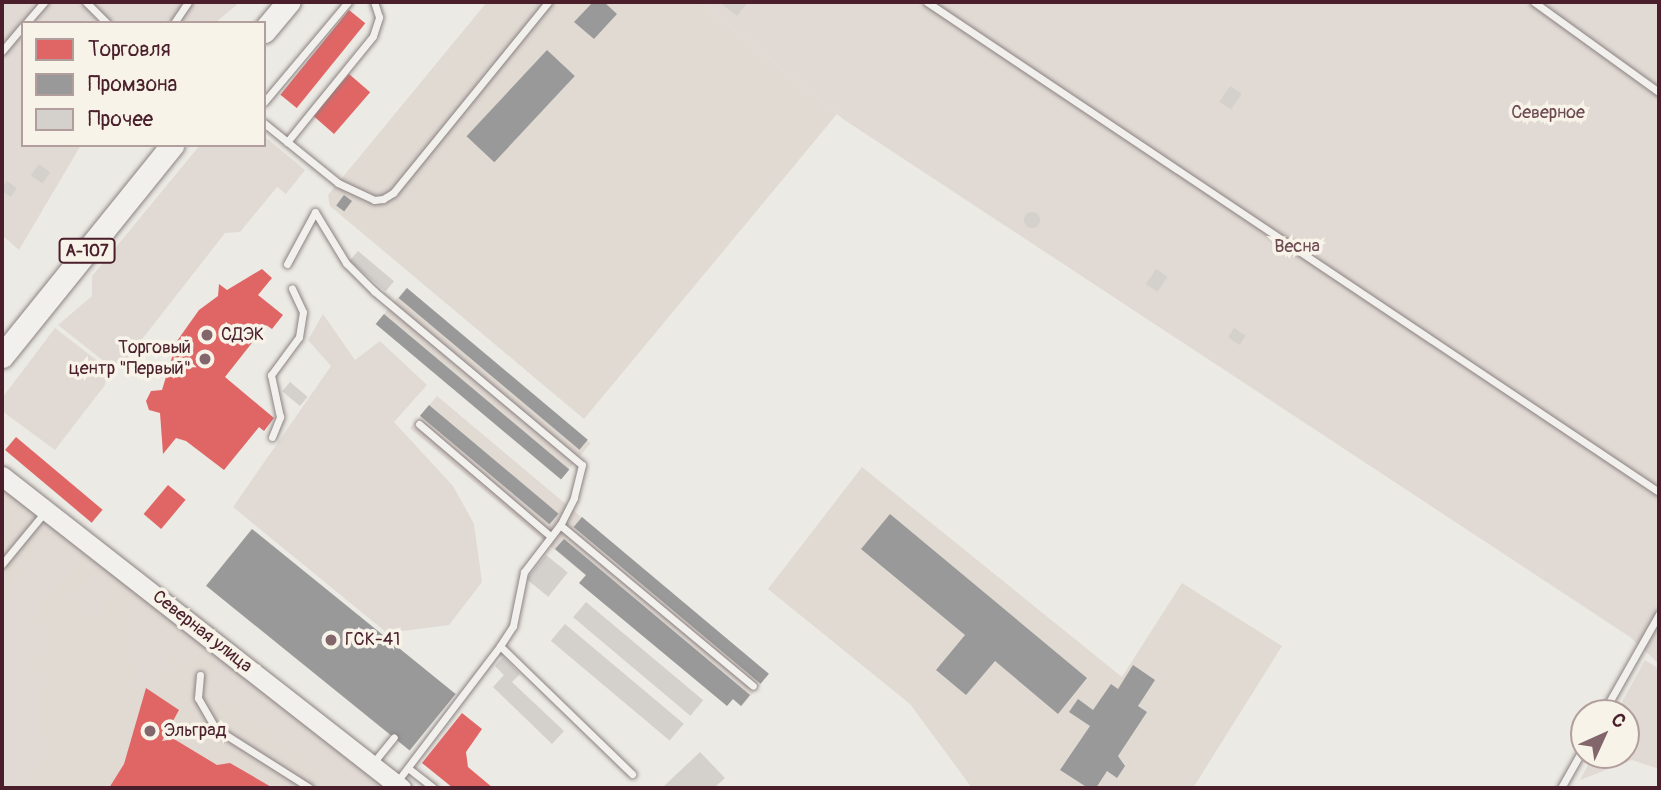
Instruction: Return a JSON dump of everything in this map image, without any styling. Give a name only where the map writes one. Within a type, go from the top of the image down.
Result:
[{"type":"highway","points":[[266,29],[288,2]]},
{"type":"highway","name":"А-107","points":[[2,356],[170,147]]},
{"type":"main road","name":"Северная улица","points":[[2,476],[44,513],[399,786]]},
{"type":"lane","points":[[27,21],[44,2]]},
{"type":"lane","points":[[86,2],[105,21]]},
{"type":"lane","points":[[175,21],[188,2]]},
{"type":"lane","points":[[266,100],[348,2]]},
{"type":"lane","points":[[287,142],[373,36],[379,17],[374,2]]},
{"type":"lane","points":[[266,125],[338,183],[374,200],[383,199],[393,193],[548,2]]},
{"type":"lane","points":[[927,2],[1659,492]]},
{"type":"lane","points":[[1534,2],[1659,92]]},
{"type":"lane","points":[[2,51],[21,29]]},
{"type":"lane","points":[[287,264],[315,212],[346,263],[374,291],[582,465],[574,498],[560,525],[524,572],[513,626],[408,768],[399,786]]},
{"type":"lane","points":[[272,437],[280,417],[271,375],[299,337],[303,312],[292,288]]},
{"type":"lane","points":[[418,424],[550,536]]},
{"type":"lane","points":[[2,564],[44,513]]},
{"type":"lane","points":[[560,525],[753,686]]},
{"type":"lane","points":[[1611,699],[1659,614]]},
{"type":"lane","points":[[500,646],[632,774]]},
{"type":"lane","points":[[200,675],[198,698],[215,728],[310,788]]},
{"type":"lane","points":[[373,764],[394,737]]},
{"type":"lane","points":[[408,768],[434,788]]},
{"type":"lane","points":[[1561,788],[1572,769]]},
{"type":"shaded area","points":[[487,2],[700,2],[837,114],[584,419],[330,206],[328,195]]},
{"type":"shaded area","points":[[406,288],[591,443],[561,478],[376,323]]},
{"type":"shaded area","points":[[437,396],[769,674],[742,707],[410,428]]},
{"type":"shaded area","points":[[862,467],[1122,677],[1182,583],[1282,646],[1193,788],[972,788],[910,704],[768,589]]},
{"type":"shaded area","points":[[2,476],[401,788],[2,788]]},
{"type":"green space","points":[[2,2],[240,2],[217,21],[21,21],[21,147],[80,147],[19,250],[2,235]]},
{"type":"green space","name":"Весна","points":[[700,2],[1659,2],[1659,664],[1630,637],[843,119]]},
{"type":"green space","points":[[266,138],[305,170],[286,194],[277,187],[240,232],[225,233],[125,361],[110,366],[58,325],[92,296],[92,276],[198,147],[266,147]]},
{"type":"green space","points":[[323,314],[355,360],[380,341],[427,385],[394,422],[453,486],[474,524],[482,582],[449,625],[387,633],[233,507],[331,366],[308,340]]},
{"type":"green space","points":[[55,328],[108,369],[105,385],[55,450],[2,411],[2,398]]},
{"type":"green space","points":[[70,541],[81,552],[71,573],[47,595],[33,619],[37,654],[32,655],[44,753],[23,788],[2,788],[2,602],[26,565],[48,542]]},
{"type":"green space","points":[[100,567],[113,576],[101,618],[72,596]]},
{"type":"green space","points":[[149,602],[191,629],[196,654],[189,667],[170,654],[154,683],[135,683],[126,611]]},
{"type":"green space","points":[[1645,660],[1659,669],[1659,769],[1640,763],[1640,699],[1624,699]]},
{"type":"green space","points":[[220,663],[378,784],[378,788],[343,788],[208,680]]},
{"type":"green space","points":[[1586,769],[1609,769],[1580,780]]},
{"type":"building: Торговля","points":[[349,10],[365,23],[297,108],[280,95]]},
{"type":"building: Торговля","points":[[349,74],[370,92],[334,134],[313,116]]},
{"type":"building: Торговля","name":"Торговый центр \"Первый\"","points":[[262,269],[272,278],[258,295],[283,315],[272,329],[266,325],[225,377],[274,418],[264,431],[259,427],[224,470],[186,441],[176,438],[163,454],[160,413],[149,410],[146,401],[151,391],[162,390],[177,341],[199,310],[218,296],[219,284],[227,290]]},
{"type":"building: Торговля","points":[[16,437],[103,510],[92,523],[5,450]]},
{"type":"building: Торговля","points":[[168,485],[186,500],[161,529],[144,514]]},
{"type":"building: Торговля","name":"Эльград","points":[[146,688],[179,710],[162,741],[174,739],[217,765],[230,763],[273,788],[109,788],[124,764]]},
{"type":"building: Торговля","points":[[462,713],[482,729],[466,752],[468,767],[493,788],[453,788],[422,763]]},
{"type":"building: Промзона","points":[[593,2],[604,2],[617,14],[594,39],[574,22]]},
{"type":"building: Промзона","points":[[547,50],[575,76],[494,162],[467,136]]},
{"type":"building: Промзона","points":[[344,195],[352,201],[344,211],[336,205]]},
{"type":"building: Промзона","points":[[407,288],[588,440],[579,450],[399,298]]},
{"type":"building: Промзона","points":[[384,314],[569,470],[561,480],[376,324]]},
{"type":"building: Промзона","points":[[429,405],[558,514],[549,524],[420,416]]},
{"type":"building: Промзона","points":[[890,514],[1087,678],[1058,714],[995,661],[966,695],[936,670],[965,635],[861,549]]},
{"type":"building: Промзона","points":[[582,517],[769,674],[761,684],[574,527]]},
{"type":"building: Промзона","name":"ГСК-41","points":[[252,529],[456,694],[410,751],[206,586]]},
{"type":"building: Промзона","points":[[564,539],[750,695],[741,706],[733,699],[727,706],[579,583],[586,575],[555,549]]},
{"type":"building: Промзона","points":[[1133,665],[1155,680],[1138,706],[1147,712],[1118,756],[1125,766],[1117,778],[1107,771],[1096,788],[1088,788],[1060,770],[1090,726],[1069,712],[1078,699],[1093,710],[1111,684],[1118,689]]},
{"type":"building: Прочее","points":[[726,2],[748,2],[737,16],[723,5]]},
{"type":"building: Прочее","points":[[1230,86],[1242,94],[1231,110],[1219,102]]},
{"type":"building: Прочее","points":[[39,164],[50,172],[42,184],[31,175]]},
{"type":"building: Прочее","points":[[7,181],[17,188],[11,197],[2,191]]},
{"type":"building: Прочее","points":[[1032,212],[1040,220],[1032,228],[1024,220]]},
{"type":"building: Прочее","points":[[358,251],[394,281],[386,291],[350,261]]},
{"type":"building: Прочее","points":[[1156,269],[1168,277],[1158,292],[1146,284]]},
{"type":"building: Прочее","points":[[1234,328],[1246,336],[1239,345],[1228,337]]},
{"type":"building: Прочее","points":[[290,382],[308,397],[300,406],[282,391]]},
{"type":"building: Прочее","points":[[546,555],[568,573],[548,597],[526,579]]},
{"type":"building: Прочее","points":[[586,602],[703,700],[690,716],[573,617]]},
{"type":"building: Прочее","points":[[565,624],[684,724],[670,740],[551,641]]},
{"type":"building: Прочее","points":[[503,657],[520,674],[512,682],[564,731],[552,744],[493,687],[504,675],[495,666]]},
{"type":"building: Прочее","points":[[700,752],[725,778],[714,788],[662,788]]},
{"type":"place","name":"СДЭК","points":[[207,335]]},
{"type":"place","name":"Торговый центр \"Первый\"","points":[[205,359]]},
{"type":"place","name":"ГСК-41","points":[[331,640]]},
{"type":"place","name":"Эльград","points":[[150,731]]},
{"type":"park label","name":"Северное","points":[[1548,113]]}]
